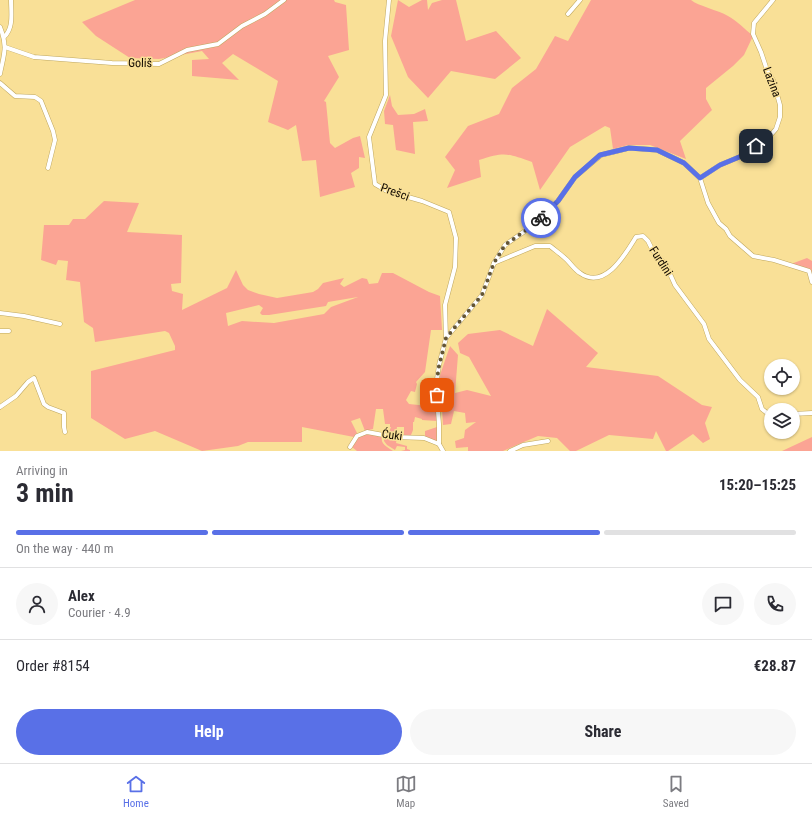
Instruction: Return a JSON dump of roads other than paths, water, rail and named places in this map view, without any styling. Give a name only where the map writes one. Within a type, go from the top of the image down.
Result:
[{"type":"street","points":[[4,37],[9,33],[11,26],[11,0]]},
{"type":"street","name":"Goliš","points":[[5,47],[34,57],[112,63],[159,64],[187,50],[218,44],[242,26],[266,14],[284,0]]},
{"type":"street","name":"Prešci","points":[[389,0],[385,41],[386,95],[369,136],[374,184],[387,191],[422,201],[449,212],[456,238],[455,267],[445,305],[446,338]]},
{"type":"street","points":[[568,14],[580,0]]},
{"type":"street","name":"Lazina","points":[[700,178],[720,165],[744,155],[768,138],[776,129],[780,117],[780,105],[773,80],[766,70],[754,34],[754,23],[773,0]]},
{"type":"street","points":[[0,27],[4,37],[5,47],[0,74]]},
{"type":"street","points":[[0,83],[15,96],[36,97],[41,101],[55,140],[48,168]]},
{"type":"street","points":[[443,451],[439,444],[436,386],[446,338],[482,295],[494,263],[505,245],[535,224],[558,201],[575,177],[600,155],[629,148],[657,150],[684,163],[700,178],[708,203],[719,223],[726,229],[730,236],[753,256],[774,260],[809,271],[812,282]]},
{"type":"street","name":"Furdini","points":[[494,263],[535,246],[550,246],[581,274],[593,278],[602,276],[609,272],[621,261],[636,237],[643,236],[666,265],[676,285],[704,324],[708,339],[740,380],[758,397],[764,411]]},
{"type":"street","points":[[0,313],[24,316],[60,324]]},
{"type":"street","points":[[0,331],[9,332]]},
{"type":"street","points":[[0,407],[16,396],[28,382],[34,378],[44,404],[64,413],[65,432]]},
{"type":"street","points":[[800,414],[812,413]]},
{"type":"street","name":"Ćuki","points":[[350,447],[357,436],[367,432],[394,437],[420,438],[439,444]]},
{"type":"street","points":[[510,451],[523,446],[548,441]]}]
